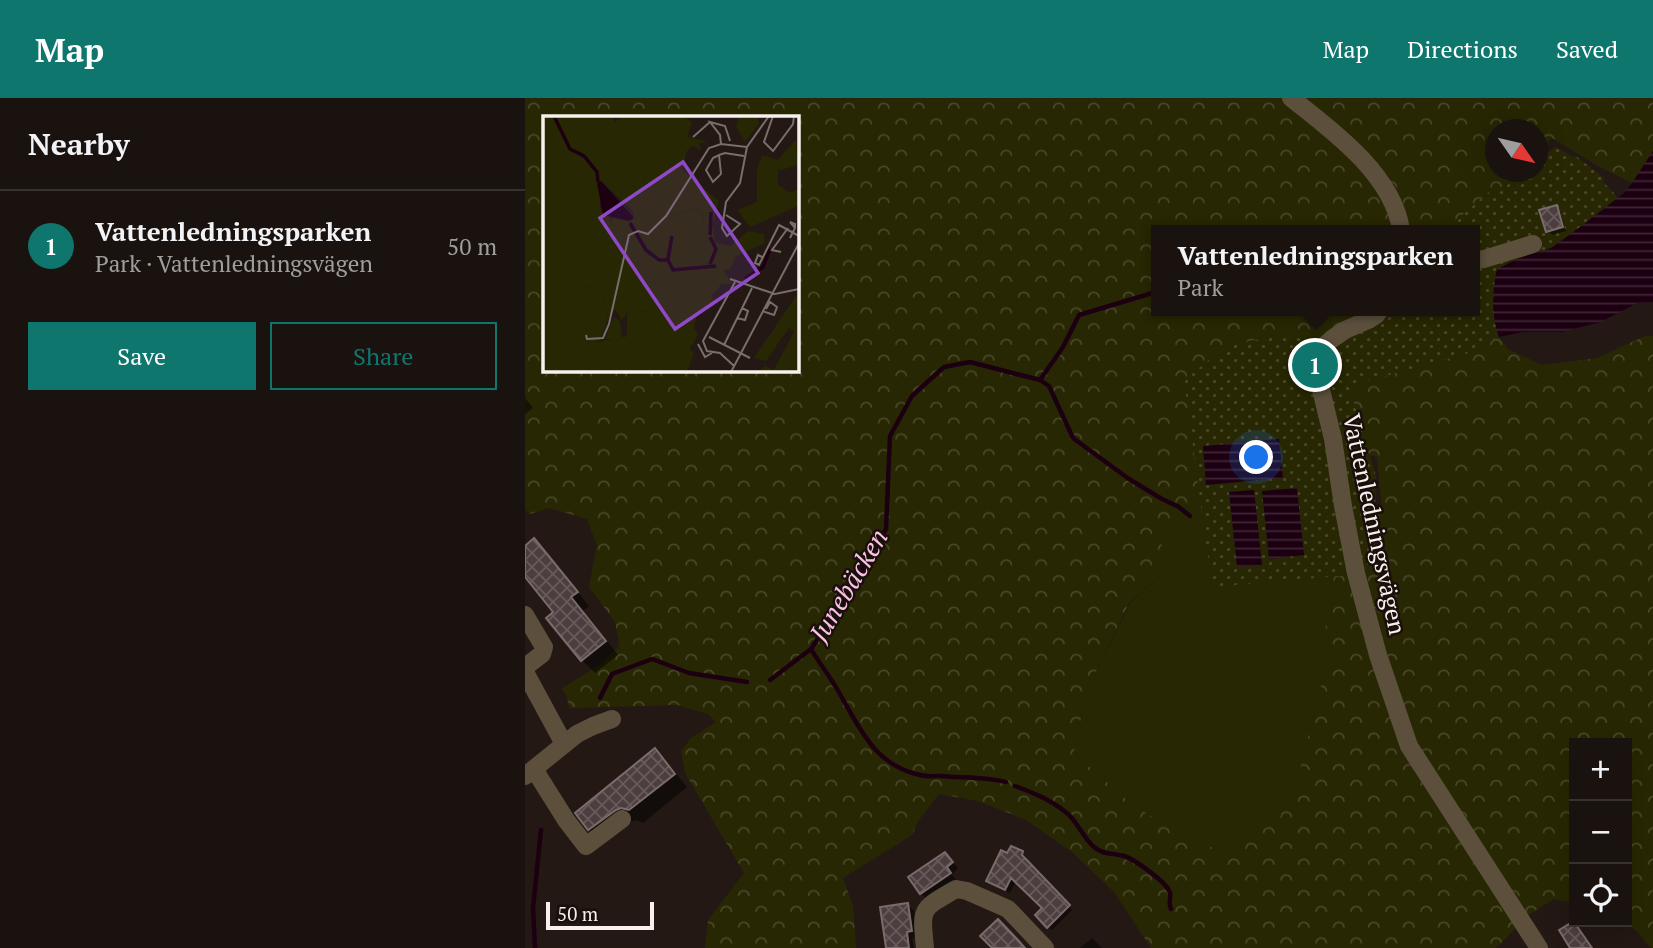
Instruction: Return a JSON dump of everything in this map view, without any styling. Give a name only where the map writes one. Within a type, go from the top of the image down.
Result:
[{"type":"street","points":[[1291,98],[1359,156],[1393,201],[1400,225]]},
{"type":"street","points":[[1480,259],[1533,244]]},
{"type":"street","name":"Vattenledningsvägen","points":[[1374,316],[1332,339],[1317,357],[1317,373],[1333,439],[1356,573],[1378,655],[1409,746],[1539,948]]},
{"type":"street","points":[[525,615],[544,647],[543,654],[525,667]]},
{"type":"street","points":[[527,682],[564,744]]},
{"type":"street","points":[[612,719],[577,734],[530,772],[586,846],[622,819]]},
{"type":"street","points":[[925,948],[922,918],[927,906],[955,889],[967,891],[1008,909],[1045,948]]},
{"type":"green space","points":[[525,98],[1653,98],[1653,151],[1632,183],[1552,138],[1548,141],[1548,119],[1485,119],[1485,182],[1532,182],[1496,328],[1508,349],[1542,365],[1597,358],[1645,336],[1653,336],[1653,948],[1630,927],[1632,738],[1569,738],[1569,902],[1554,899],[1530,914],[1496,948],[1151,948],[1114,892],[1072,852],[1026,820],[978,801],[939,794],[918,821],[912,835],[843,878],[853,906],[856,948],[705,948],[708,920],[744,873],[685,773],[681,751],[691,738],[716,722],[708,714],[677,705],[569,708],[566,693],[561,689],[601,664],[619,644],[615,622],[589,587],[597,545],[587,519],[549,508],[530,514],[525,510]],"holes":[[[1194,423],[1334,570],[1331,614],[1325,628],[1331,646],[1296,785],[1277,822],[1221,850],[1183,838],[1126,799],[1074,753],[1079,725],[1096,672],[1129,603],[1172,565],[1157,536],[1200,504]],[[1348,450],[1377,457],[1382,510],[1362,518]]]},
{"type":"green space","points":[[1556,147],[1573,157],[1576,156],[1604,178],[1603,182],[1629,214],[1483,349],[1349,386],[1376,476],[1373,573],[1212,587],[1184,380],[1228,345],[1283,335],[1330,337],[1362,316],[1480,316],[1480,225],[1451,225],[1489,192],[1513,182],[1548,182],[1548,152]]},
{"type":"green space","points":[[1194,423],[1334,570],[1331,615],[1325,628],[1331,646],[1296,785],[1277,822],[1221,850],[1183,838],[1126,799],[1074,753],[1079,725],[1096,672],[1130,603],[1172,565],[1157,536]]},
{"type":"shaded area","points":[[1653,151],[1653,302],[1637,303],[1601,322],[1562,332],[1523,332],[1499,337],[1493,303],[1497,269],[1519,258],[1551,248],[1580,227],[1624,193]]},
{"type":"shaded area","points":[[1279,439],[1283,478],[1206,485],[1203,446]]},
{"type":"shaded area","points":[[1297,488],[1304,555],[1269,559],[1262,491]]},
{"type":"shaded area","points":[[1254,490],[1262,565],[1237,567],[1229,492]]},
{"type":"building","points":[[1557,205],[1563,227],[1546,232],[1539,210]]},
{"type":"building","points":[[534,538],[578,592],[571,597],[606,641],[581,661],[546,618],[553,612],[525,577],[525,546]]},
{"type":"building","points":[[655,748],[675,774],[629,810],[616,810],[588,830],[575,813]]},
{"type":"building","points":[[1011,846],[1023,851],[1022,855],[1070,905],[1047,928],[1035,915],[1042,908],[1011,878],[1005,890],[986,881],[1001,850],[1007,853]]},
{"type":"building","points":[[945,852],[953,862],[947,867],[951,873],[920,894],[908,877]]},
{"type":"building","points":[[908,903],[912,931],[907,932],[909,948],[886,948],[880,907]]},
{"type":"building","points":[[998,919],[1025,948],[992,948],[980,936]]},
{"type":"building","points":[[1569,924],[1569,927],[1577,927],[1592,948],[1570,948],[1559,930]]},
{"type":"waterway","name":"Junebäcken","points":[[770,680],[811,649],[886,529],[890,436],[912,396],[944,367],[970,362],[1040,380],[1063,347],[1079,315],[1151,293]]},
{"type":"waterway","points":[[1040,380],[1049,386],[1073,438],[1129,479],[1190,516]]},
{"type":"waterway","points":[[811,649],[869,742],[890,763],[923,776],[982,778],[1006,782]]},
{"type":"waterway","name":"Junebäcken","points":[[600,698],[612,674],[652,659],[689,673],[747,682]]},
{"type":"waterway","points":[[1015,786],[1059,807],[1074,820],[1097,850],[1124,856],[1150,872],[1168,889],[1171,909]]},
{"type":"waterway","name":"Junebäcken","points":[[535,948],[533,908],[541,830]]},
{"type":"place","name":"Vattenledningsparken","points":[[1315,365]]}]
